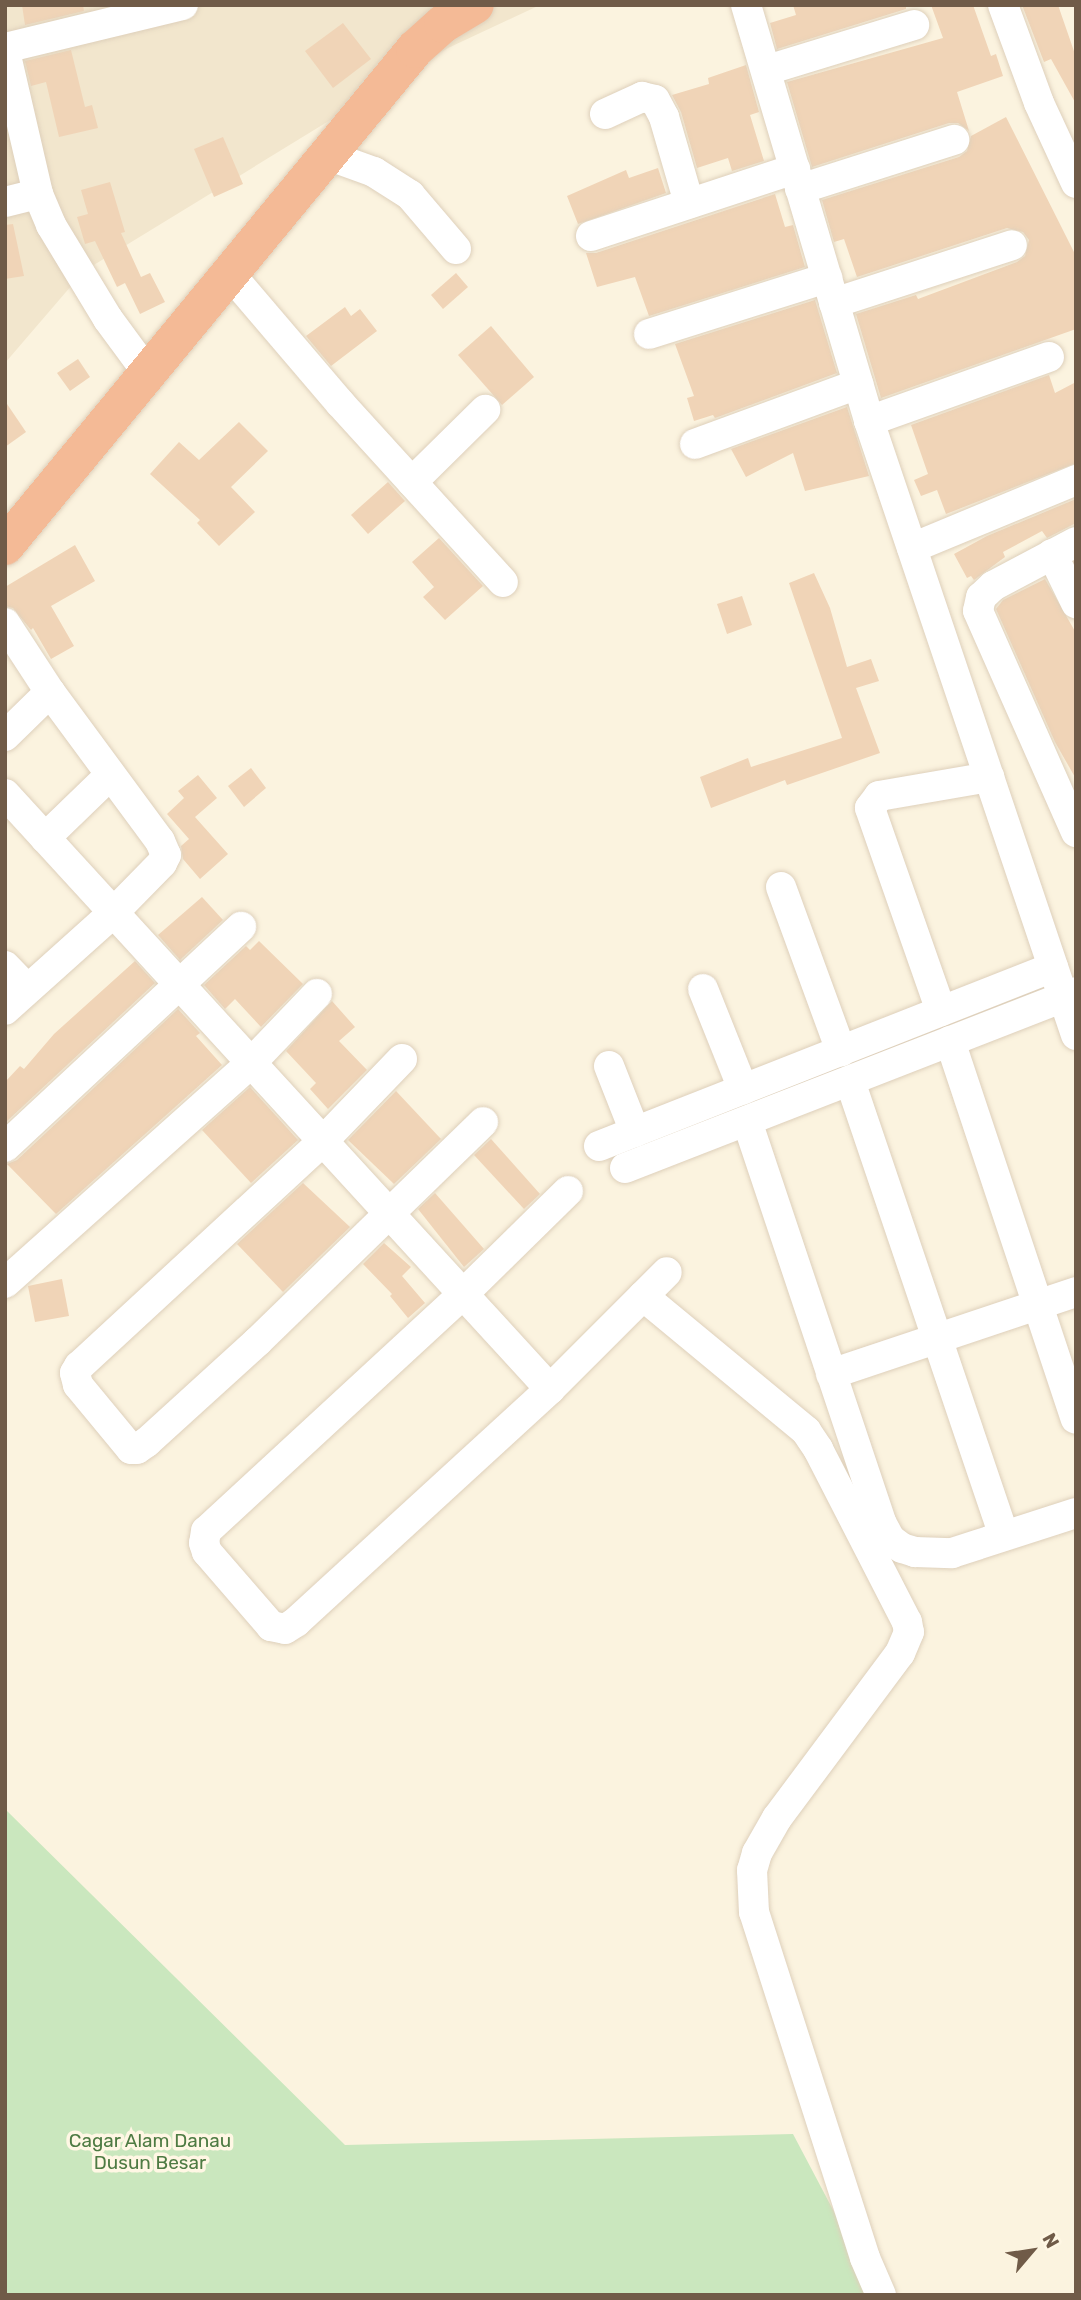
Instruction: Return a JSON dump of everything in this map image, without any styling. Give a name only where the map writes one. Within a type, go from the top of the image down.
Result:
[{"type":"highway","points":[[8,536],[415,49],[443,24],[475,5]]},
{"type":"street","points":[[147,372],[67,255],[21,198],[5,49],[183,5]]},
{"type":"street","points":[[746,5],[869,421],[1053,967],[1069,995],[1076,1035]]},
{"type":"street","points":[[1003,5],[1039,103],[1076,183]]},
{"type":"street","points":[[767,70],[914,25]]},
{"type":"street","points":[[605,114],[642,97],[654,100],[664,117],[689,203]]},
{"type":"street","points":[[591,236],[689,203],[954,140]]},
{"type":"street","points":[[327,155],[374,172],[410,195],[456,249]]},
{"type":"street","points":[[649,334],[1012,245]]},
{"type":"street","points":[[229,273],[503,582]]},
{"type":"street","points":[[869,421],[1049,357]]},
{"type":"street","points":[[695,444],[858,384]]},
{"type":"street","points":[[412,482],[485,410]]},
{"type":"street","points":[[912,548],[1076,480]]},
{"type":"street","points":[[1076,603],[1064,548],[993,586],[981,597],[978,611],[1076,832]]},
{"type":"street","points":[[5,623],[50,692],[160,841],[166,856],[113,913],[5,1010]]},
{"type":"street","points":[[5,736],[50,692]]},
{"type":"street","points":[[45,838],[110,775]]},
{"type":"street","points":[[941,1012],[870,807],[879,796],[989,777]]},
{"type":"street","points":[[5,793],[179,987],[550,1389]]},
{"type":"street","points":[[780,887],[841,1051]]},
{"type":"street","points":[[5,1147],[241,927]]},
{"type":"street","points":[[5,966],[27,989]]},
{"type":"street","points":[[599,1146],[1053,967]]},
{"type":"street","points":[[703,989],[743,1090]]},
{"type":"street","points":[[5,1283],[250,1064],[317,994]]},
{"type":"street","points":[[625,1168],[1069,995]]},
{"type":"street","points":[[950,1041],[1076,1419]]},
{"type":"street","points":[[402,1059],[323,1141],[79,1366],[75,1373],[78,1385],[125,1444],[137,1449],[147,1442],[258,1341],[483,1122]]},
{"type":"street","points":[[609,1066],[635,1132]]},
{"type":"street","points":[[850,1081],[1004,1536]]},
{"type":"street","points":[[747,1121],[881,1522],[890,1539],[902,1548],[932,1554],[952,1553],[1076,1513]]},
{"type":"street","points":[[568,1191],[462,1295],[206,1531],[204,1544],[207,1552],[267,1622],[281,1629],[296,1622],[550,1389],[667,1272]]},
{"type":"street","points":[[831,1374],[1076,1292]]},
{"type":"street","points":[[643,1297],[806,1432],[818,1449],[909,1632],[900,1653],[777,1818],[757,1853],[752,1871],[754,1912],[865,2258],[881,2295]]},
{"type":"shaded area","points":[[5,5],[540,5],[448,48],[84,271],[5,363]]},
{"type":"green space","name":"Cagar Alam Danau Dusun Besar","points":[[5,1809],[345,2145],[793,2134],[878,2295],[5,2295]]},
{"type":"building","points":[[22,5],[83,5],[84,11],[25,25]]},
{"type":"building","points":[[793,5],[906,5],[906,9],[777,49],[770,23],[796,15]]},
{"type":"building","points":[[931,5],[973,5],[991,56],[996,54],[1003,76],[957,92],[969,131],[958,123],[949,123],[812,167],[787,82],[943,38]]},
{"type":"building","points":[[1022,5],[1058,5],[1076,57],[1076,104],[1051,59],[1044,62]]},
{"type":"building","points":[[343,23],[371,59],[333,88],[305,51]]},
{"type":"building","points":[[71,50],[85,107],[92,105],[98,128],[59,137],[46,82],[31,86],[25,61]]},
{"type":"building","points":[[746,65],[759,112],[750,115],[764,161],[732,171],[728,158],[697,168],[681,112],[672,95],[709,84],[708,78]]},
{"type":"building","points":[[1006,117],[1076,256],[1076,329],[881,398],[856,314],[916,295],[918,299],[1017,262],[1025,256],[1029,240],[1023,232],[1007,228],[857,277],[844,239],[834,242],[822,200],[959,157],[967,151],[971,136]]},
{"type":"building","points":[[223,137],[243,184],[214,197],[194,149]]},
{"type":"building","points":[[658,168],[666,193],[578,224],[567,196],[626,170],[629,178]]},
{"type":"building","points":[[110,182],[125,232],[121,233],[141,277],[150,273],[165,302],[140,314],[125,283],[117,287],[95,241],[85,244],[77,217],[88,214],[81,190]]},
{"type":"building","points":[[775,194],[785,227],[793,225],[805,267],[649,316],[635,277],[597,287],[586,253],[596,253]]},
{"type":"building","points":[[13,224],[24,276],[5,279],[5,225]]},
{"type":"building","points":[[456,273],[468,287],[443,309],[431,295]]},
{"type":"building","points":[[815,300],[837,373],[715,418],[713,415],[694,421],[687,398],[694,396],[675,344]]},
{"type":"building","points":[[345,307],[351,316],[360,309],[377,331],[331,366],[306,336]]},
{"type":"building","points":[[491,326],[534,377],[502,405],[458,355]]},
{"type":"building","points":[[78,359],[90,377],[70,391],[57,373]]},
{"type":"building","points":[[1049,375],[1055,393],[1076,382],[1076,463],[946,514],[937,490],[921,496],[914,480],[928,474],[911,425]]},
{"type":"building","points":[[5,401],[26,432],[5,447]]},
{"type":"building","points":[[847,407],[869,476],[805,491],[793,453],[746,477],[731,449]]},
{"type":"building","points":[[239,422],[268,451],[231,487],[255,512],[219,546],[197,523],[200,520],[150,474],[179,442],[199,460]]},
{"type":"building","points":[[388,482],[405,501],[368,534],[351,515]]},
{"type":"building","points":[[1076,499],[1076,523],[1047,538],[1042,531],[1003,552],[1005,557],[974,580],[971,576],[967,578],[954,554],[987,536]]},
{"type":"building","points":[[439,538],[483,586],[445,620],[423,597],[434,587],[412,562]]},
{"type":"building","points":[[75,545],[95,581],[51,606],[74,646],[51,659],[33,628],[31,630],[13,608],[5,606],[5,587]]},
{"type":"building","points":[[814,573],[830,608],[847,667],[871,659],[879,681],[856,688],[880,753],[787,785],[785,780],[711,808],[700,777],[748,758],[751,767],[842,738],[789,583]]},
{"type":"building","points":[[1045,579],[1076,633],[1076,779],[1055,742],[996,609],[1003,600]]},
{"type":"building","points":[[742,596],[752,625],[727,634],[717,604]]},
{"type":"building","points":[[251,768],[266,788],[244,807],[228,786]]},
{"type":"building","points":[[198,775],[217,798],[195,817],[228,854],[200,879],[183,859],[181,846],[189,839],[167,814],[184,798],[178,791]]},
{"type":"building","points":[[202,897],[223,920],[180,960],[158,935]]},
{"type":"building","points":[[259,941],[303,984],[261,1027],[235,999],[225,1009],[204,985],[246,946],[250,950]]},
{"type":"building","points":[[135,961],[155,983],[5,1123],[5,1082],[20,1066],[24,1069],[54,1034]]},
{"type":"building","points":[[332,1001],[355,1027],[339,1041],[367,1070],[328,1109],[310,1089],[316,1083],[286,1051]]},
{"type":"building","points":[[178,1009],[200,1033],[196,1036],[222,1065],[56,1214],[7,1164],[17,1160]]},
{"type":"building","points":[[250,1087],[298,1140],[251,1183],[202,1130]]},
{"type":"building","points":[[396,1091],[441,1139],[394,1184],[348,1140]]},
{"type":"building","points":[[491,1139],[540,1194],[524,1209],[474,1155]]},
{"type":"building","points":[[303,1183],[350,1227],[283,1292],[237,1244]]},
{"type":"building","points":[[435,1193],[484,1249],[464,1267],[418,1209]]},
{"type":"building","points":[[384,1243],[411,1267],[402,1276],[425,1303],[408,1318],[390,1296],[392,1294],[363,1264]]},
{"type":"building","points":[[62,1279],[69,1316],[35,1322],[28,1286]]}]
